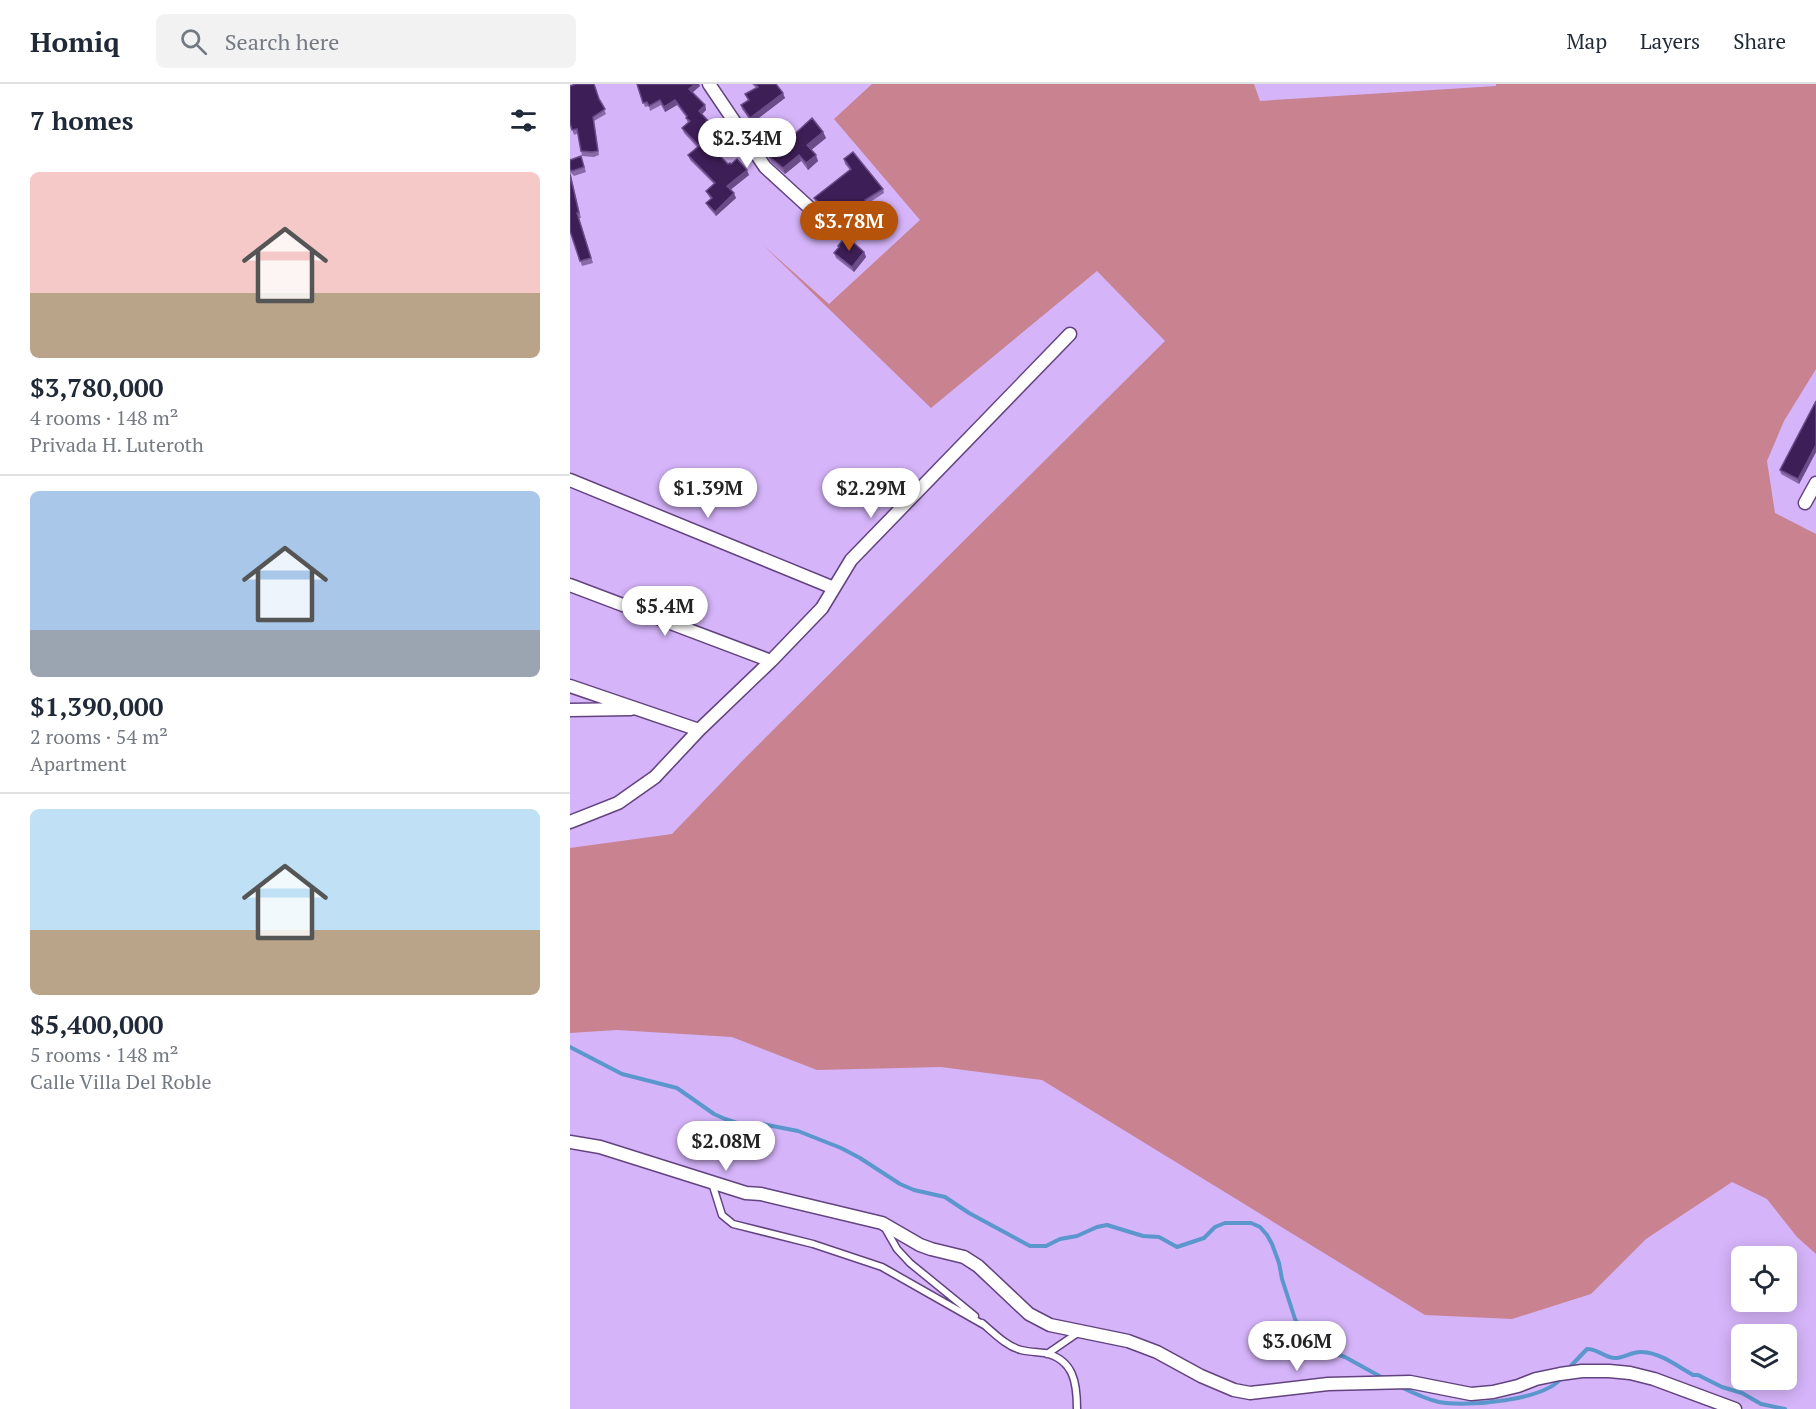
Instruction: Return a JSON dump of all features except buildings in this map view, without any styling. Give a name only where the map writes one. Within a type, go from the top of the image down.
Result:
[{"type":"street","points":[[709,84],[765,167],[824,221]]},
{"type":"street","points":[[570,822],[618,803],[655,777],[822,608],[851,560],[1070,333]]},
{"type":"street","points":[[570,480],[834,588]]},
{"type":"street","points":[[1805,503],[1816,483]]},
{"type":"street","points":[[570,585],[771,661]]},
{"type":"street","points":[[570,686],[699,730]]},
{"type":"street","points":[[570,710],[641,709]]},
{"type":"street","points":[[570,1142],[600,1147],[746,1193],[761,1194],[882,1223],[920,1245],[964,1257],[978,1266],[1029,1314],[1050,1324],[1128,1341],[1157,1352],[1217,1384],[1234,1390],[1250,1393],[1328,1384],[1410,1382],[1471,1394],[1492,1392],[1560,1374],[1609,1371],[1654,1378],[1735,1409]]},
{"type":"lane","points":[[711,1183],[722,1215],[733,1224],[813,1244],[882,1267],[984,1325]]},
{"type":"lane","points":[[882,1223],[897,1249],[910,1263],[1009,1345],[1022,1350],[1047,1354],[1064,1361],[1073,1375],[1077,1391],[1077,1409]]},
{"type":"lane","points":[[1047,1354],[1081,1331]]},
{"type":"shaded area","points":[[872,84],[1254,84],[1260,101],[1496,86],[1496,84],[1816,84],[1816,369],[1784,421],[1767,461],[1775,513],[1816,534],[1816,1254],[1797,1237],[1767,1199],[1732,1182],[1646,1239],[1591,1294],[1512,1319],[1425,1315],[1042,1080],[941,1067],[817,1070],[732,1037],[617,1030],[570,1033],[570,848],[672,834],[746,757],[1165,341],[1097,271],[931,408],[763,245],[829,304],[920,220],[834,119]]},
{"type":"waterway","points":[[570,1047],[622,1074],[677,1088],[725,1119],[740,1124],[762,1124],[798,1131],[841,1148],[900,1184],[914,1190],[945,1197],[969,1213],[1030,1246],[1046,1246],[1060,1239],[1077,1236],[1107,1225],[1143,1236],[1159,1237],[1177,1247],[1204,1238],[1215,1227],[1225,1223],[1251,1223],[1260,1227],[1272,1244],[1295,1319],[1309,1340],[1322,1349],[1345,1357],[1383,1378]]},
{"type":"waterway","points":[[1567,1370],[1587,1349],[1614,1358],[1638,1352],[1649,1353],[1693,1375],[1742,1393],[1761,1404],[1785,1409]]},
{"type":"waterway","points":[[1401,1387],[1439,1402],[1486,1403],[1524,1397],[1541,1391],[1563,1376]]}]
